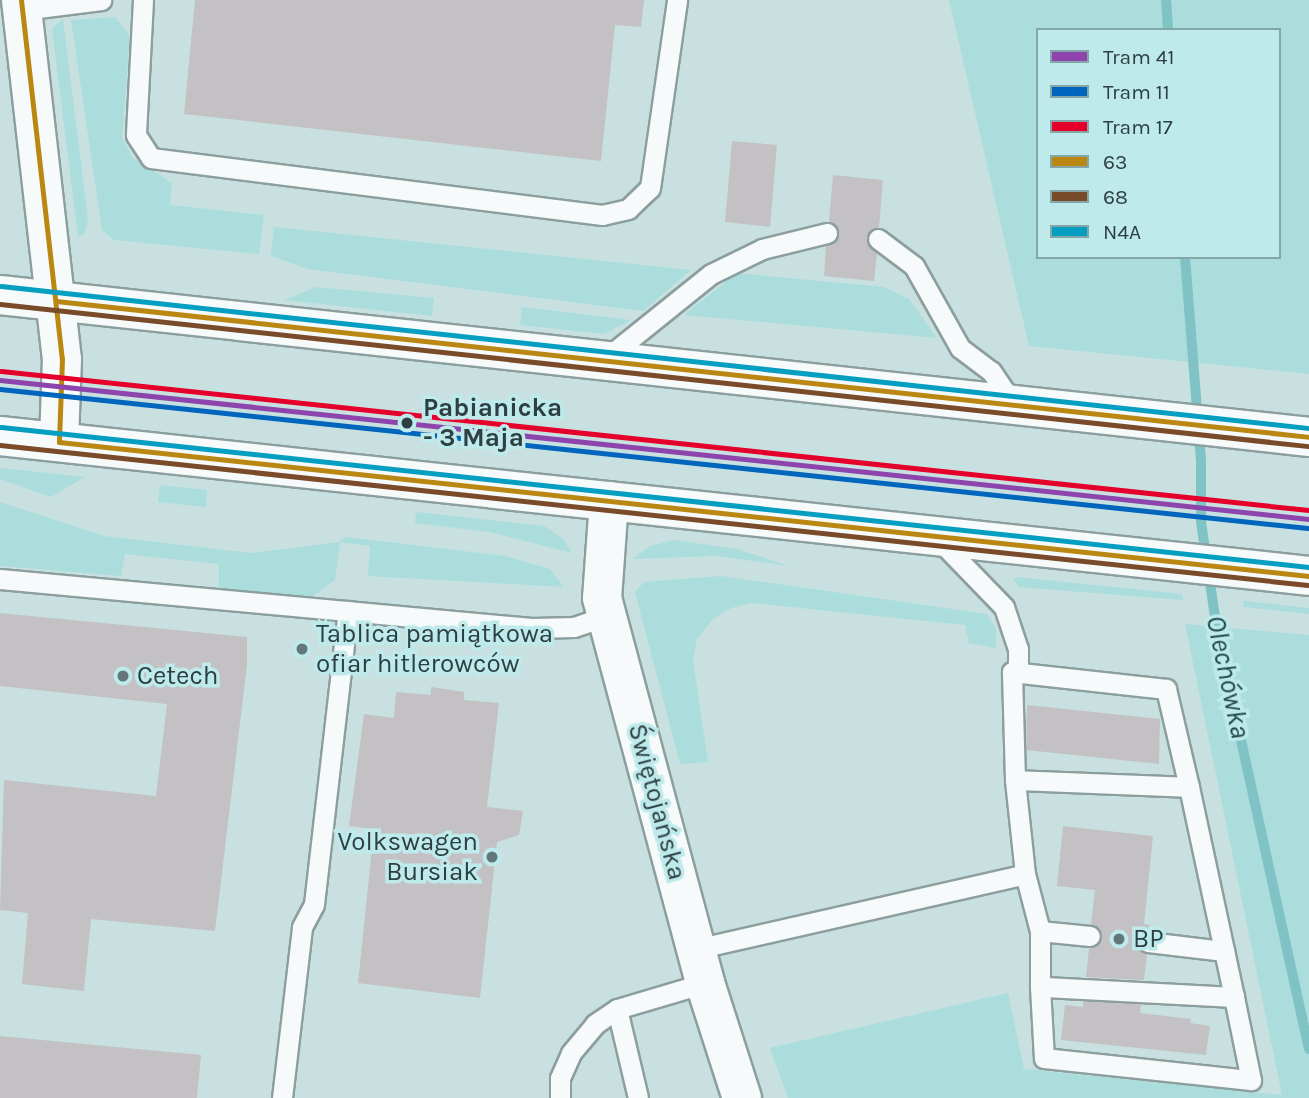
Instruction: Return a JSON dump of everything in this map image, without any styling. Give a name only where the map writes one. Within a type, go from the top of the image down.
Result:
[{"type":"main road","points":[[21,5],[63,373],[59,442]]},
{"type":"main road","points":[[0,295],[1309,437]]},
{"type":"main road","points":[[0,436],[1309,576]]},
{"type":"main road","name":"Świętojańska","points":[[609,501],[601,571],[606,616],[701,966],[742,1098]]},
{"type":"lane","points":[[21,5],[101,0]]},
{"type":"lane","points":[[143,0],[136,135],[151,158],[602,215],[628,209],[650,188],[677,0]]},
{"type":"lane","points":[[603,361],[711,274],[762,249],[827,233]]},
{"type":"lane","points":[[878,239],[914,266],[960,348],[991,371],[1013,404]]},
{"type":"lane","points":[[935,536],[1004,607],[1018,649],[1018,672]]},
{"type":"lane","points":[[0,579],[532,628],[574,627],[606,616]]},
{"type":"lane","points":[[282,1098],[302,927],[314,905],[348,611]]},
{"type":"lane","points":[[1012,672],[1018,672],[1166,689],[1251,1080],[1044,1058],[1040,931],[1025,874],[1015,780],[1012,672]]},
{"type":"lane","points":[[1015,780],[1189,787]]},
{"type":"lane","points":[[560,1098],[560,1079],[571,1053],[595,1024],[617,1009],[701,966],[1025,874]]},
{"type":"lane","points":[[1040,931],[1090,936]]},
{"type":"lane","points":[[1148,942],[1224,951]]},
{"type":"lane","points":[[1040,987],[1234,997]]},
{"type":"lane","points":[[617,1009],[638,1098]]},
{"type":"shaded area","points":[[949,0],[1309,0],[1309,374],[1029,346]]},
{"type":"shaded area","points":[[115,17],[130,36],[122,138],[133,158],[172,183],[170,205],[264,215],[259,254],[114,240],[102,230],[71,20]]},
{"type":"shaded area","points":[[63,19],[88,220],[84,235],[78,236],[52,29]]},
{"type":"shaded area","points":[[274,227],[691,270],[643,311],[308,269],[271,256]]},
{"type":"shaded area","points":[[737,273],[883,287],[909,299],[937,338],[684,315]]},
{"type":"shaded area","points":[[316,287],[434,298],[432,316],[284,300]]},
{"type":"shaded area","points":[[522,307],[631,320],[604,334],[520,325]]},
{"type":"shaded area","points":[[0,468],[85,477],[51,497],[0,479]]},
{"type":"shaded area","points":[[160,485],[207,490],[206,507],[158,502]]},
{"type":"shaded area","points":[[0,502],[104,536],[251,553],[339,542],[346,537],[505,556],[550,569],[564,587],[368,576],[370,546],[340,542],[335,580],[310,598],[219,590],[219,564],[125,554],[121,576],[0,566]]},
{"type":"shaded area","points":[[416,512],[544,526],[562,538],[572,553],[489,532],[415,523]]},
{"type":"shaded area","points":[[675,540],[737,549],[789,566],[717,556],[633,559],[650,546]]},
{"type":"shaded area","points":[[721,576],[987,614],[996,629],[996,648],[969,643],[965,625],[752,603],[731,608],[713,619],[697,639],[693,660],[708,762],[680,764],[635,592],[644,582]]},
{"type":"shaded area","points":[[1017,577],[1182,594],[1183,600],[1018,587],[1014,579]]},
{"type":"shaded area","points":[[1243,601],[1309,608],[1309,614],[1244,607]]},
{"type":"shaded area","points":[[1185,624],[1309,635],[1309,1098],[788,1098],[770,1048],[1008,993],[1024,1069],[1282,1095]]},
{"type":"building","points":[[195,0],[644,0],[641,27],[615,25],[601,161],[184,114]]},
{"type":"building","points":[[732,141],[777,145],[770,227],[725,222]]},
{"type":"building","points":[[833,175],[883,180],[879,227],[866,238],[877,253],[874,281],[824,276],[826,246],[839,236],[836,225],[829,221]]},
{"type":"building","points":[[0,613],[247,637],[247,665],[215,931],[91,919],[84,991],[22,984],[28,913],[0,910],[4,780],[156,796],[167,704],[0,686]]},
{"type":"building","points":[[431,687],[464,692],[464,700],[499,703],[487,807],[523,811],[519,835],[497,842],[480,998],[358,983],[374,829],[349,826],[364,714],[394,718],[396,692],[431,695]]},
{"type":"building","points":[[1027,705],[1160,719],[1159,764],[1026,750]]},
{"type":"building","points":[[1063,826],[1153,836],[1144,924],[1150,925],[1150,930],[1139,934],[1136,941],[1147,954],[1144,980],[1086,977],[1089,948],[1099,944],[1102,937],[1091,924],[1095,890],[1057,886]]},
{"type":"building","points":[[1083,1001],[1141,1004],[1140,1013],[1191,1019],[1190,1023],[1210,1026],[1206,1055],[1061,1040],[1065,1005],[1083,1007]]},
{"type":"building","points":[[0,1036],[201,1055],[197,1098],[0,1098]]},
{"type":"waterway","name":"Olechówka","points":[[1166,0],[1168,28]]},
{"type":"waterway","name":"Olechówka","points":[[1185,259],[1201,461],[1201,522],[1217,631],[1309,1049]]},
{"type":"tram line","name":"17","points":[[1,371],[1309,510]]},
{"type":"tram line","name":"41","points":[[0,380],[1309,519]]},
{"type":"tram line","name":"11","points":[[0,389],[1308,528]]},
{"type":"transit line","name":"63","points":[[21,0],[62,359],[59,442],[1309,576]]},
{"type":"transit line","name":"N4A","points":[[1,286],[1309,428]]},
{"type":"transit line","name":"63","points":[[56,301],[1309,437]]},
{"type":"transit line","name":"68","points":[[0,304],[1308,446]]},
{"type":"transit line","name":"N4A","points":[[1,427],[1309,567]]},
{"type":"transit line","name":"68","points":[[0,445],[1308,585]]},
{"type":"place","name":"Pabianicka - 3 Maja","points":[[407,423]]},
{"type":"place","name":"Tablica pamiątkowa ofiar hitlerowców","points":[[302,649]]},
{"type":"place","name":"Cetech","points":[[123,676]]},
{"type":"place","name":"Volkswagen Bursiak","points":[[492,857]]},
{"type":"place","name":"BP","points":[[1119,939]]}]
